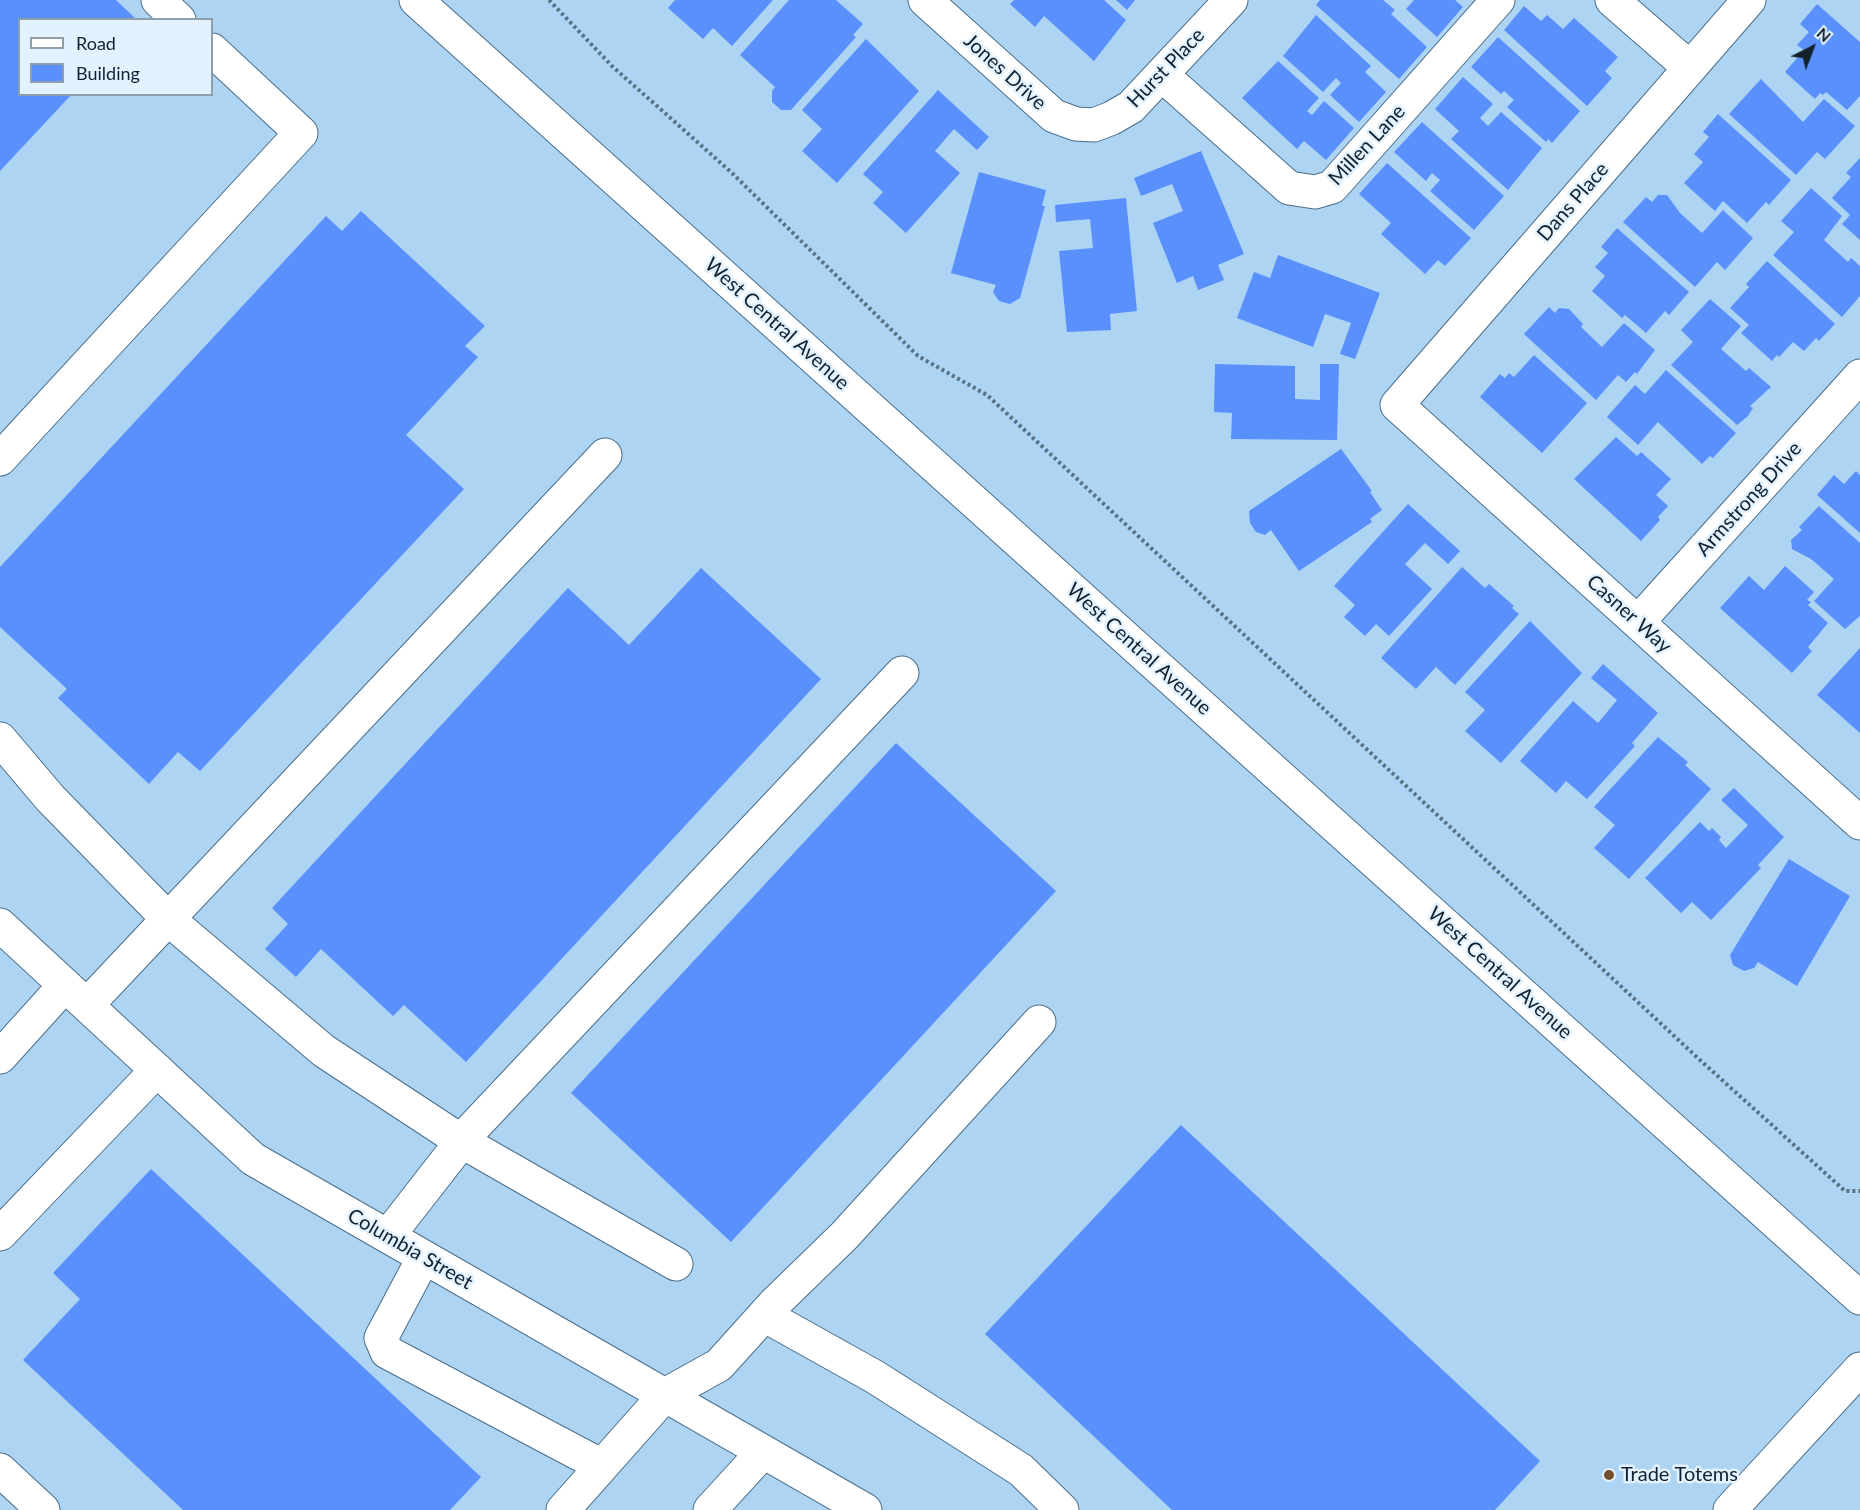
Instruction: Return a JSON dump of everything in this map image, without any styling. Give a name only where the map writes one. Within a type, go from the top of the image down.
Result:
[{"type":"street","points":[[158,0],[177,18]]},
{"type":"street","name":"West Central Avenue","points":[[416,0],[1860,1298]]},
{"type":"street","name":"Hurst Place","points":[[1094,124],[1112,118],[1131,107],[1231,0]]},
{"type":"street","name":"Millen Lane","points":[[1162,75],[1289,188],[1315,192],[1332,187],[1498,0]]},
{"type":"street","points":[[1612,0],[1690,68]]},
{"type":"street","name":"Dans Place","points":[[1397,405],[1749,0]]},
{"type":"street","name":"Jones Drive","points":[[943,6],[1054,116],[1076,124],[1094,124]]},
{"type":"street","points":[[0,459],[301,133],[213,51]]},
{"type":"street","name":"Armstrong Drive","points":[[1638,622],[1860,376]]},
{"type":"street","name":"Casner Way","points":[[1397,405],[1860,823]]},
{"type":"street","points":[[0,1056],[168,919],[605,455]]},
{"type":"street","points":[[388,1236],[461,1141],[902,673]]},
{"type":"street","points":[[0,739],[50,798],[168,919],[324,1051],[461,1141],[676,1264]]},
{"type":"street","name":"Columbia Street","points":[[0,925],[253,1159],[865,1510]]},
{"type":"street","points":[[563,1510],[665,1395],[719,1365],[764,1315],[844,1236],[1039,1022]]},
{"type":"street","points":[[0,1234],[157,1070]]},
{"type":"street","points":[[424,1257],[381,1338],[387,1352],[602,1466]]},
{"type":"street","points":[[764,1315],[875,1377],[1022,1470],[1062,1510]]},
{"type":"street","points":[[1730,1510],[1860,1369]]},
{"type":"street","points":[[710,1510],[764,1452]]},
{"type":"street","points":[[0,1470],[43,1510]]},
{"type":"path","points":[[549,0],[612,66],[732,173],[918,356],[987,396],[1701,1061],[1845,1191],[1860,1191]]},
{"type":"building","points":[[0,0],[116,0],[135,18],[18,18],[18,96],[70,96],[0,171]]},
{"type":"building","points":[[675,0],[773,0],[732,46],[713,28],[703,39],[668,8]]},
{"type":"building","points":[[789,0],[836,0],[863,24],[853,35],[856,37],[791,110],[781,110],[772,102],[772,91],[775,87],[740,55]]},
{"type":"building","points":[[1014,0],[1104,0],[1126,20],[1094,61],[1044,16],[1035,27],[1010,4]]},
{"type":"building","points":[[1116,0],[1135,0],[1127,10]]},
{"type":"building","points":[[1320,0],[1383,0],[1395,10],[1391,14],[1427,47],[1399,79],[1316,5]]},
{"type":"building","points":[[1414,0],[1455,0],[1463,7],[1437,37],[1406,9]]},
{"type":"building","points":[[1817,4],[1860,42],[1860,96],[1847,110],[1826,92],[1823,95],[1820,93],[1815,99],[1785,72],[1804,50],[1797,45],[1809,32],[1800,24]]},
{"type":"building","points":[[1524,6],[1541,21],[1547,15],[1563,29],[1574,18],[1618,57],[1605,71],[1612,78],[1587,106],[1504,30]]},
{"type":"building","points":[[1316,15],[1371,66],[1365,72],[1386,92],[1359,122],[1330,95],[1341,83],[1336,78],[1323,92],[1283,56]]},
{"type":"building","points":[[1498,37],[1580,111],[1552,143],[1548,139],[1546,142],[1507,107],[1514,100],[1504,91],[1501,94],[1471,67]]},
{"type":"building","points":[[866,39],[919,91],[837,183],[802,151],[822,129],[802,110]]},
{"type":"building","points":[[1278,61],[1319,98],[1307,111],[1312,115],[1324,101],[1354,128],[1326,160],[1304,141],[1297,149],[1242,98]]},
{"type":"building","points":[[1463,77],[1493,104],[1480,118],[1488,126],[1501,112],[1542,148],[1508,190],[1451,139],[1459,131],[1435,109]]},
{"type":"building","points":[[1761,79],[1803,122],[1824,99],[1855,126],[1825,159],[1817,152],[1796,175],[1729,114]]},
{"type":"building","points":[[938,90],[989,137],[977,150],[954,129],[935,151],[960,173],[906,233],[873,203],[883,192],[863,174]]},
{"type":"building","points":[[1718,114],[1791,180],[1769,205],[1766,202],[1747,223],[1723,201],[1715,211],[1684,183],[1703,162],[1694,154],[1709,137],[1703,132]]},
{"type":"building","points":[[1422,122],[1504,196],[1474,230],[1430,191],[1440,180],[1432,173],[1426,181],[1394,152]]},
{"type":"building","points":[[1201,151],[1244,254],[1218,265],[1224,280],[1198,290],[1193,276],[1177,283],[1153,223],[1183,211],[1172,184],[1141,196],[1134,178]]},
{"type":"building","points":[[1860,158],[1860,240],[1842,224],[1850,215],[1832,198],[1851,177],[1846,173]]},
{"type":"building","points":[[1387,163],[1471,238],[1445,266],[1438,260],[1425,274],[1381,234],[1391,223],[1359,194]]},
{"type":"building","points":[[979,172],[1046,190],[1042,206],[1045,206],[1020,298],[1010,304],[999,301],[993,292],[996,285],[951,273]]},
{"type":"building","points":[[1811,188],[1842,216],[1824,240],[1848,262],[1851,258],[1860,266],[1860,296],[1842,317],[1773,255],[1794,232],[1781,221]]},
{"type":"building","points":[[1658,195],[1667,195],[1680,213],[1702,233],[1723,210],[1753,238],[1725,270],[1717,262],[1695,287],[1623,222],[1646,197],[1652,202]]},
{"type":"building","points":[[1126,198],[1137,311],[1110,314],[1111,330],[1067,332],[1059,251],[1093,248],[1090,219],[1056,222],[1055,205]]},
{"type":"building","points":[[361,211],[485,326],[465,346],[478,357],[406,435],[464,489],[200,771],[178,752],[149,784],[58,698],[67,689],[0,627],[0,567],[326,216],[342,231]]},
{"type":"building","points":[[1617,228],[1689,292],[1669,315],[1665,311],[1646,333],[1625,315],[1622,318],[1592,291],[1605,276],[1595,267],[1608,253],[1601,247]]},
{"type":"building","points":[[1278,255],[1380,293],[1355,359],[1340,354],[1351,323],[1325,314],[1313,347],[1237,318],[1254,272],[1270,278]]},
{"type":"building","points":[[1767,261],[1835,324],[1819,341],[1816,338],[1804,351],[1793,342],[1772,361],[1741,333],[1749,325],[1730,308],[1749,287],[1746,284]]},
{"type":"building","points":[[1710,299],[1741,326],[1721,349],[1746,371],[1749,368],[1771,387],[1750,406],[1753,408],[1748,416],[1737,425],[1671,365],[1693,342],[1681,330]]},
{"type":"building","points":[[1549,307],[1555,313],[1559,308],[1569,309],[1583,324],[1581,327],[1602,347],[1624,323],[1655,350],[1637,374],[1635,372],[1626,382],[1618,375],[1596,400],[1524,334]]},
{"type":"building","points":[[1534,355],[1587,403],[1542,453],[1480,397],[1500,374],[1505,378],[1509,373],[1514,377]]},
{"type":"building","points":[[1215,364],[1295,366],[1295,399],[1320,400],[1320,364],[1339,364],[1337,440],[1231,439],[1232,413],[1214,412]]},
{"type":"building","points":[[1666,370],[1736,433],[1713,458],[1710,456],[1702,464],[1658,422],[1638,445],[1607,417],[1635,385],[1645,394]]},
{"type":"building","points":[[1616,437],[1637,456],[1641,452],[1671,479],[1656,495],[1668,506],[1658,517],[1660,520],[1641,541],[1574,479]]},
{"type":"building","points":[[1341,449],[1372,491],[1370,492],[1382,510],[1370,519],[1372,522],[1299,571],[1271,530],[1265,535],[1256,532],[1250,523],[1249,511]]},
{"type":"building","points":[[1856,471],[1860,475],[1860,533],[1817,495],[1834,475],[1844,484]]},
{"type":"building","points":[[1408,504],[1460,551],[1448,564],[1425,543],[1405,564],[1432,589],[1389,636],[1376,624],[1365,636],[1344,617],[1355,605],[1334,586]]},
{"type":"building","points":[[1819,506],[1860,543],[1860,616],[1845,629],[1814,601],[1834,579],[1811,559],[1792,549],[1791,540],[1802,530],[1799,527]]},
{"type":"building","points":[[1785,566],[1814,592],[1807,600],[1811,602],[1808,605],[1828,623],[1808,647],[1812,651],[1792,673],[1720,608],[1749,576],[1764,590]]},
{"type":"building","points":[[1462,567],[1485,588],[1489,584],[1514,606],[1512,608],[1519,614],[1455,685],[1436,667],[1416,689],[1381,658]]},
{"type":"building","points":[[701,568],[821,679],[466,1062],[404,1005],[393,1016],[321,949],[296,977],[265,949],[288,924],[272,908],[568,588],[629,645]]},
{"type":"building","points":[[1530,621],[1582,673],[1501,763],[1465,731],[1485,710],[1465,692]]},
{"type":"building","points":[[1860,648],[1860,733],[1817,695]]},
{"type":"building","points":[[1603,664],[1658,713],[1632,743],[1635,746],[1587,799],[1566,781],[1556,793],[1520,761],[1573,701],[1598,723],[1617,700],[1591,678]]},
{"type":"building","points":[[1658,737],[1688,762],[1685,765],[1711,789],[1629,879],[1594,848],[1615,825],[1594,807]]},
{"type":"building","points":[[896,743],[1056,891],[731,1242],[571,1093]]},
{"type":"building","points":[[1734,788],[1784,837],[1758,865],[1761,868],[1711,920],[1692,902],[1681,913],[1645,878],[1700,822],[1709,831],[1712,828],[1721,837],[1719,840],[1726,848],[1748,825],[1721,800]]},
{"type":"building","points":[[1789,859],[1850,896],[1797,986],[1758,962],[1754,968],[1744,971],[1733,965],[1730,955]]},
{"type":"building","points":[[1181,1125],[1540,1461],[1495,1510],[1172,1510],[985,1334]]},
{"type":"building","points":[[151,1169],[481,1477],[450,1510],[183,1510],[23,1360],[80,1299],[53,1273]]},
{"type":"place","name":"Trade Totems","points":[[1609,1475]]}]
